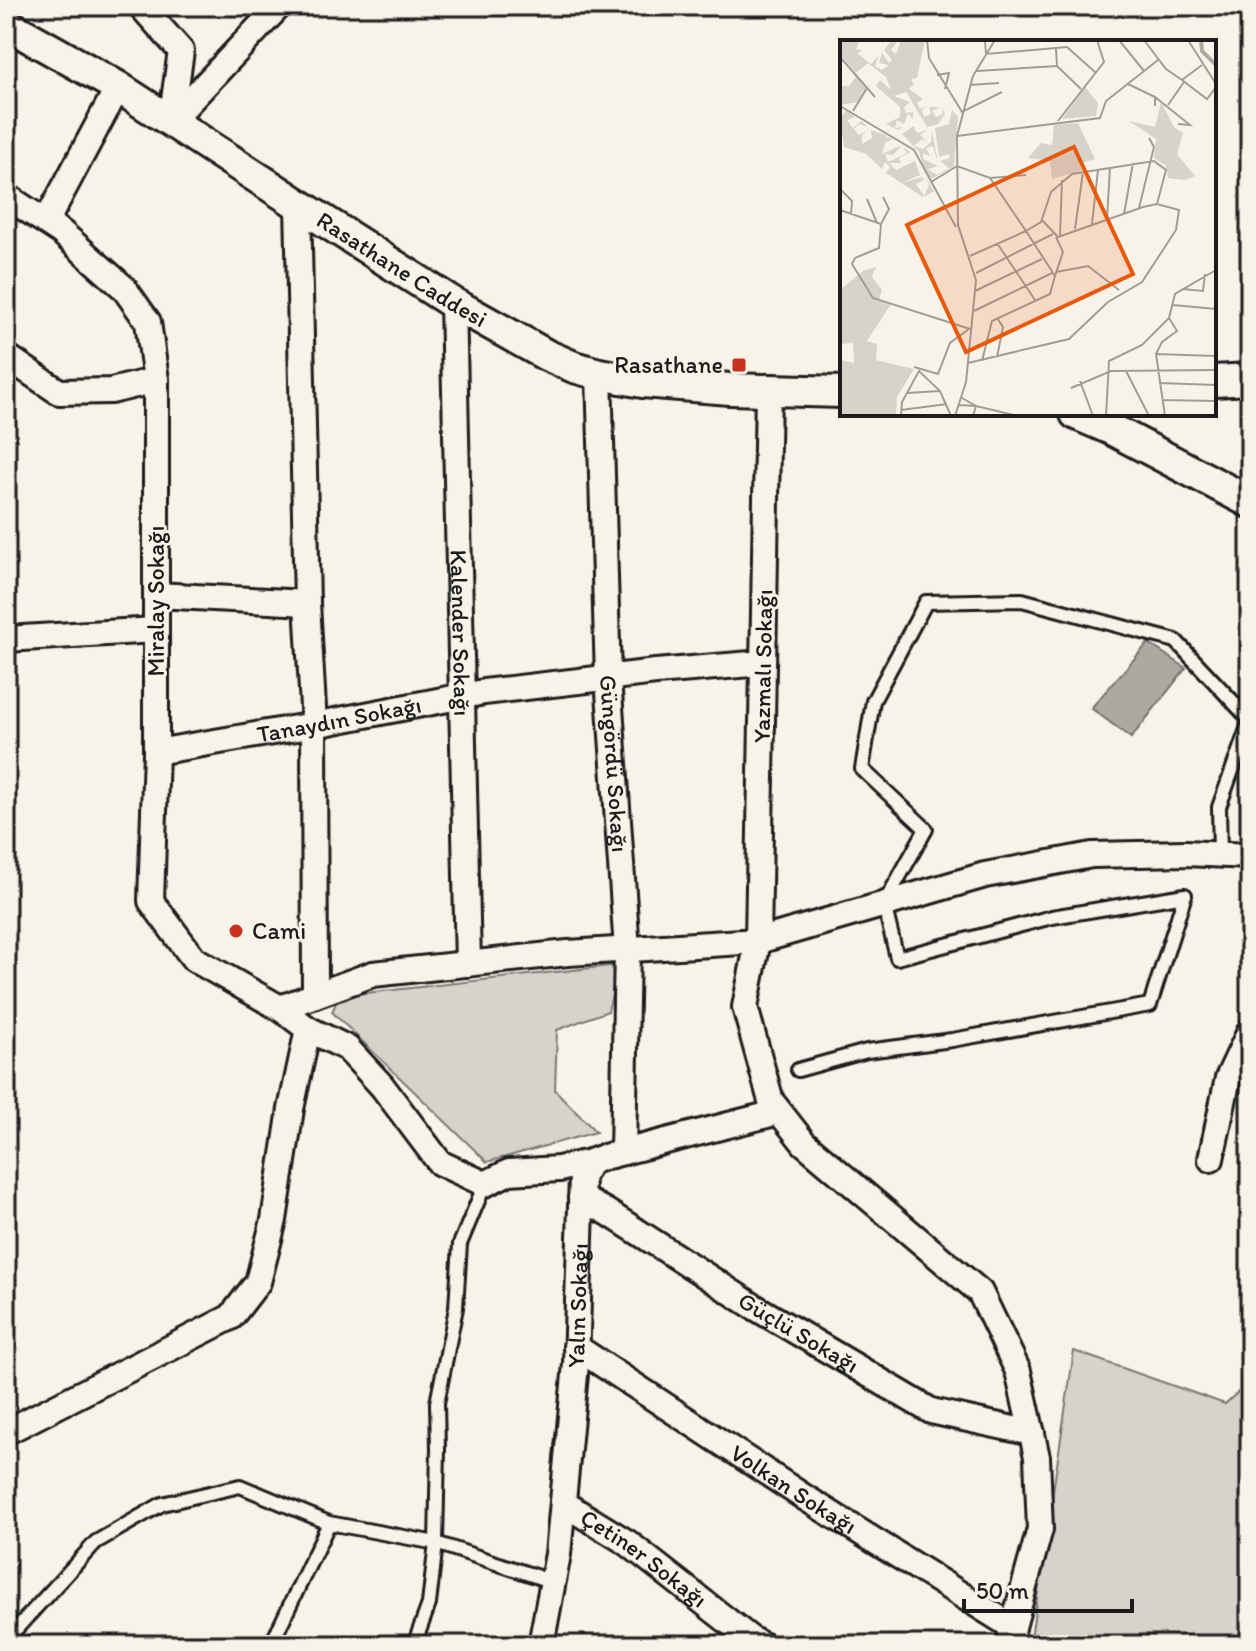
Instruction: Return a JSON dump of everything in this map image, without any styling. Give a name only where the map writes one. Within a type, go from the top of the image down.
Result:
[{"type":"street","points":[[141,6],[181,51],[171,121]]},
{"type":"street","points":[[171,121],[279,6]]},
{"type":"street","name":"Rasathane Caddesi","points":[[6,24],[118,87],[453,303],[546,355],[599,374],[643,382],[768,391],[840,392]]},
{"type":"street","points":[[46,222],[118,87]]},
{"type":"street","name":"Miralay Sokağı","points":[[6,196],[61,232],[124,288],[148,322],[156,380],[156,752],[151,901],[194,959],[280,1008],[308,1029],[347,1048],[382,1086],[440,1163],[485,1184]]},
{"type":"street","points":[[298,204],[307,603],[314,725],[315,995]]},
{"type":"street","name":"Kalender Sokağı","points":[[453,303],[468,964]]},
{"type":"street","points":[[6,356],[59,392],[111,391],[156,380]]},
{"type":"street","name":"Güngördü Sokağı","points":[[599,374],[608,678],[627,950],[623,1152]]},
{"type":"street","points":[[1216,381],[1250,379]]},
{"type":"street","name":"Yazmalı Sokağı","points":[[768,391],[758,941],[745,1007],[771,1101],[779,1112],[804,1143],[980,1292],[1018,1371],[1037,1457],[1040,1529],[1011,1636]]},
{"type":"street","points":[[1085,416],[1137,428],[1250,502]]},
{"type":"street","points":[[156,595],[307,603]]},
{"type":"street","points":[[6,639],[156,630]]},
{"type":"street","name":"Tanaydın Sokağı","points":[[156,752],[484,692],[763,663]]},
{"type":"street","points":[[280,1008],[373,974],[568,953],[758,941],[985,875],[1092,855],[1185,853],[1250,856]]},
{"type":"street","points":[[6,1432],[231,1317],[258,1282],[274,1220],[291,1109],[308,1029]]},
{"type":"street","points":[[1211,1159],[1228,1078],[1250,1031]]},
{"type":"street","points":[[485,1184],[509,1172],[559,1169],[779,1112]]},
{"type":"street","name":"Yalın Sokağı","points":[[542,1644],[558,1554],[576,1347],[582,1176],[590,1162]]},
{"type":"street","name":"Güçlü Sokağı","points":[[581,1198],[753,1306],[931,1411],[1032,1433]]},
{"type":"street","name":"Volkan Sokağı","points":[[576,1347],[1011,1636]]},
{"type":"street","name":"Çetiner Sokağı","points":[[563,1503],[628,1543],[762,1645]]},
{"type":"lane","points":[[798,1070],[867,1051],[952,1040],[1150,1005],[1185,895],[1052,917],[897,958],[884,904],[926,829],[862,769],[873,701],[926,602],[1022,600],[1176,641],[1250,720],[1219,807],[1220,855]]},
{"type":"lane","points":[[414,1645],[429,1604],[436,1543],[437,1403],[456,1308],[460,1244],[485,1184]]},
{"type":"lane","points":[[6,1640],[96,1542],[162,1504],[240,1486],[329,1523],[436,1543],[553,1582]]},
{"type":"lane","points":[[271,1645],[329,1523]]},
{"type":"shaded area","points":[[1148,643],[1186,668],[1131,738],[1091,708]]},
{"type":"shaded area","points":[[619,965],[608,1011],[557,1030],[555,1090],[596,1132],[487,1162],[332,1012],[339,996]]},
{"type":"shaded area","points":[[1074,1351],[1225,1404],[1250,1381],[1250,1645],[1063,1645],[1031,1638]]},
{"type":"place","name":"Rasathane","points":[[739,365]]},
{"type":"place","name":"Cami","points":[[236,931]]}]
